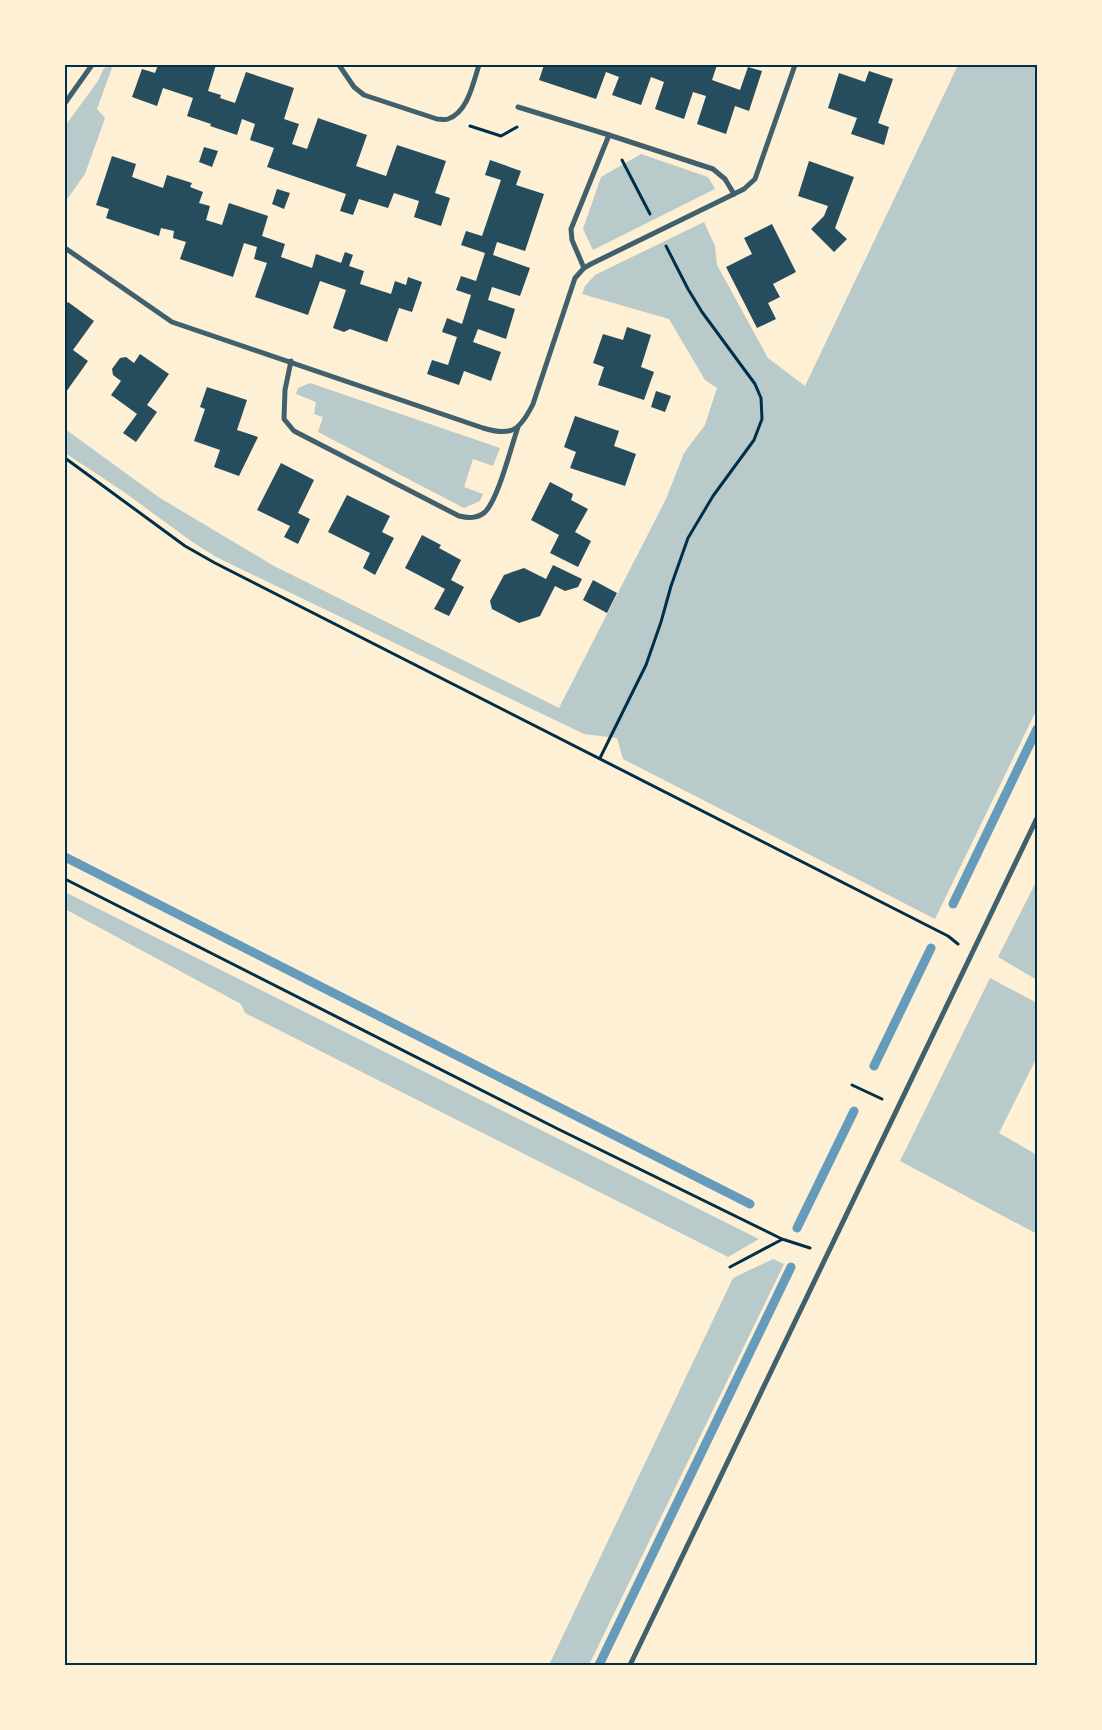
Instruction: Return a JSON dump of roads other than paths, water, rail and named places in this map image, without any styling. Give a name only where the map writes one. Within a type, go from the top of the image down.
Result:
[{"type":"street","points":[[65,103],[92,65]]},
{"type":"street","points":[[338,65],[354,87],[364,95],[436,119],[448,119],[460,110],[468,97],[479,65]]},
{"type":"street","points":[[65,248],[172,322],[495,432],[506,433],[518,427],[526,419],[533,404],[575,278],[584,268],[744,189],[755,180],[795,65]]},
{"type":"street","points":[[518,107],[713,169],[725,179],[734,194]]},
{"type":"street","points":[[584,268],[572,240],[572,229],[609,135]]},
{"type":"street","points":[[291,362],[285,390],[284,419],[294,431],[459,516],[470,519],[484,513],[495,498],[518,427]]},
{"type":"street","points":[[630,1665],[1037,818]]},
{"type":"waterway","points":[[953,904],[1037,729]]},
{"type":"waterway","points":[[65,857],[750,1204]]},
{"type":"waterway","points":[[874,1066],[931,948]]},
{"type":"waterway","points":[[797,1228],[854,1111]]},
{"type":"waterway","points":[[599,1665],[791,1267]]}]
